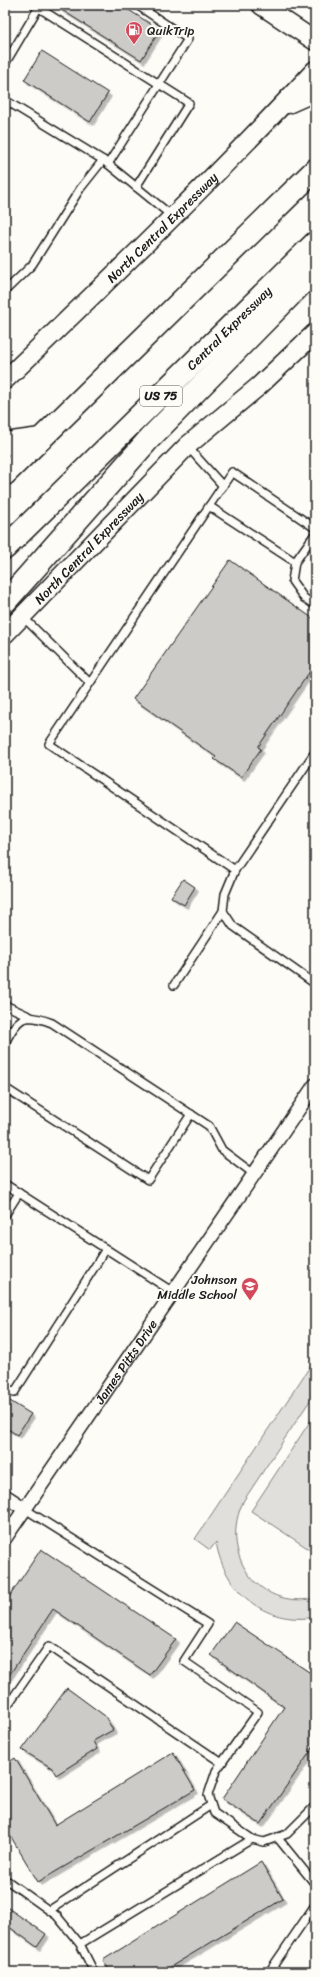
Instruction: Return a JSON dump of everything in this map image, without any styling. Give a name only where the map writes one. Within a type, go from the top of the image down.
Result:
[{"type":"highway","points":[[5,474],[315,170]]},
{"type":"highway","name":"Central Expressway","points":[[5,548],[315,243]]},
{"type":"highway","points":[[5,602],[149,439],[315,270]]},
{"type":"highway","points":[[5,444],[41,439]]},
{"type":"main road","points":[[261,5],[315,41]]},
{"type":"main road","name":"North Central Expressway","points":[[5,380],[280,108],[315,70]]},
{"type":"main road","points":[[280,108],[315,92]]},
{"type":"main road","name":"North Central Expressway","points":[[5,634],[187,446],[259,386],[315,333]]},
{"type":"street","name":"James Pitts Drive","points":[[5,1538],[315,1085]]},
{"type":"street","points":[[5,1496],[25,1509]]},
{"type":"lane","points":[[6,287],[32,265],[80,189],[106,162],[159,85],[188,39],[137,5]]},
{"type":"lane","points":[[5,64],[39,6],[189,103],[136,187]]},
{"type":"lane","points":[[5,100],[106,162],[172,216]]},
{"type":"lane","points":[[187,446],[223,486]]},
{"type":"lane","points":[[235,870],[49,744],[232,472],[315,528]]},
{"type":"lane","points":[[209,506],[295,562]]},
{"type":"lane","points":[[315,534],[295,562],[292,581],[304,598],[315,605]]},
{"type":"lane","points":[[23,617],[90,683]]},
{"type":"lane","points":[[174,985],[224,911],[225,894],[235,870],[315,752]]},
{"type":"lane","points":[[224,911],[232,926],[315,984]]},
{"type":"lane","points":[[5,1005],[31,1017],[52,1023],[209,1126],[222,1150],[254,1174]]},
{"type":"lane","points":[[5,1043],[16,1022],[22,1018],[31,1017]]},
{"type":"lane","points":[[5,1088],[148,1180],[191,1114]]},
{"type":"lane","points":[[5,1184],[173,1292]]},
{"type":"lane","points":[[5,1215],[19,1193]]},
{"type":"lane","points":[[5,1387],[14,1393],[106,1249]]},
{"type":"lane","points":[[25,1509],[208,1624],[184,1661],[258,1712],[216,1771],[208,1795],[214,1813],[252,1839],[264,1842],[287,1834],[315,1806]]},
{"type":"lane","points":[[5,1709],[8,1699],[49,1646],[222,1763]]},
{"type":"lane","points":[[50,1910],[211,1805]]},
{"type":"lane","points":[[277,1837],[315,1884]]},
{"type":"lane","points":[[80,1944],[252,1839]]},
{"type":"lane","points":[[5,1879],[57,1916],[80,1944],[94,1972]]},
{"type":"lane","points":[[269,1972],[315,1905]]},
{"type":"shaded area","points":[[315,1359],[315,1393],[244,1500],[237,1519],[236,1539],[239,1557],[248,1573],[260,1586],[275,1595],[294,1600],[315,1598],[315,1617],[296,1618],[279,1616],[263,1610],[249,1601],[237,1589],[228,1575],[220,1559],[216,1542],[210,1550],[195,1539]]},
{"type":"shaded area","points":[[315,1414],[315,1553],[251,1511]]},
{"type":"building","name":"QuikTrip","points":[[58,5],[121,5],[160,30],[141,60],[57,7]]},
{"type":"building","points":[[42,51],[108,93],[90,122],[24,80]]},
{"type":"building","points":[[230,560],[315,620],[315,664],[258,747],[261,749],[241,777],[214,759],[216,757],[133,699]]},
{"type":"building","points":[[183,879],[195,887],[184,905],[171,897]]},
{"type":"building","points":[[5,1398],[31,1414],[17,1435],[5,1427]]},
{"type":"building","points":[[41,1549],[176,1639],[150,1675],[53,1609],[8,1677],[5,1675],[5,1603]]},
{"type":"building","points":[[234,1622],[315,1676],[315,1745],[260,1824],[222,1799],[284,1707],[211,1655]]},
{"type":"building","points":[[67,1688],[105,1716],[113,1730],[93,1741],[97,1749],[56,1775],[52,1768],[22,1750]]},
{"type":"building","points":[[173,1752],[195,1790],[38,1882],[5,1827],[5,1765],[15,1758],[55,1825]]},
{"type":"building","points":[[261,1862],[283,1899],[162,1972],[110,1972],[103,1960]]},
{"type":"building","points":[[5,1906],[46,1934],[37,1947],[5,1924]]},
{"type":"place","name":"QuikTrip","points":[[134,45]]},
{"type":"place","name":"Johnson Middle School","points":[[250,1301]]}]
